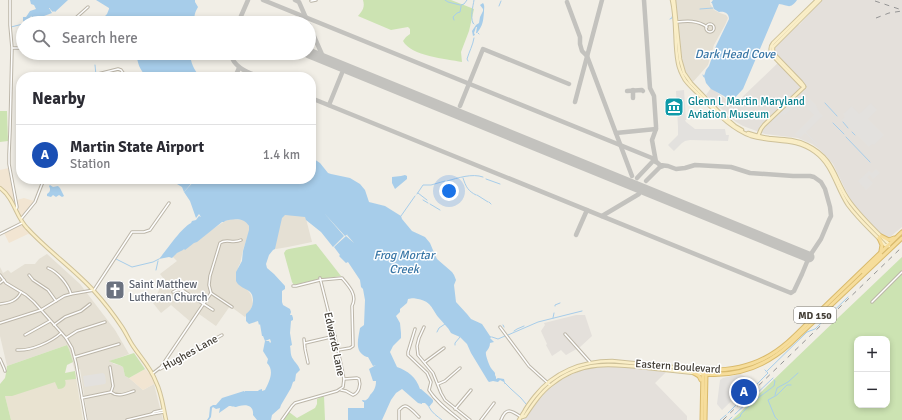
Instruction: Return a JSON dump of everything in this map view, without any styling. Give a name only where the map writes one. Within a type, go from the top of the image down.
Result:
[{"type":"main road","points":[[880,237],[890,240],[902,232]]},
{"type":"main road","name":"Eastern Boulevard","points":[[704,372],[739,368],[773,354],[790,340],[902,232]]},
{"type":"main road","points":[[880,237],[882,246],[881,252]]},
{"type":"main road","name":"Eastern Boulevard","points":[[704,372],[719,374],[748,370],[764,363],[778,354],[902,238]]},
{"type":"main road","points":[[850,287],[887,249],[888,246]]},
{"type":"main road","points":[[702,420],[702,390],[704,372]]},
{"type":"main road","points":[[704,372],[705,420]]},
{"type":"main road","points":[[694,373],[701,378],[702,390]]},
{"type":"main road","points":[[705,396],[707,378],[710,376],[717,376],[719,374]]},
{"type":"street","points":[[10,0],[12,48],[9,164],[17,206],[16,210]]},
{"type":"street","points":[[311,1],[316,0]]},
{"type":"street","points":[[673,0],[678,60],[686,81],[728,123],[738,130],[752,136],[795,140],[816,150],[830,164],[854,210],[886,245],[893,247]]},
{"type":"street","points":[[804,87],[796,81],[774,57],[770,49],[773,43],[817,0]]},
{"type":"street","points":[[804,87],[776,56],[773,49],[775,45],[820,0]]},
{"type":"street","points":[[78,16],[88,7]]},
{"type":"street","points":[[676,22],[694,21],[707,26]]},
{"type":"street","points":[[106,72],[118,68],[123,72]]},
{"type":"street","points":[[758,137],[764,125],[804,87]]},
{"type":"street","points":[[21,219],[35,202],[42,184]]},
{"type":"street","points":[[0,188],[8,196],[22,223],[41,243],[94,290],[121,326],[152,374],[160,392],[166,420]]},
{"type":"street","points":[[0,323],[41,310],[71,294],[94,290],[132,232],[149,231],[169,204]]},
{"type":"street","points":[[0,234],[22,223]]},
{"type":"street","points":[[232,306],[211,293],[209,285],[210,276],[220,242],[236,242],[241,240]]},
{"type":"street","points":[[48,268],[56,273],[66,284],[71,294]]},
{"type":"street","points":[[872,302],[902,272]]},
{"type":"street","points":[[0,275],[10,286],[31,299],[61,332],[72,348],[86,420]]},
{"type":"street","points":[[29,275],[33,280],[48,290],[56,301]]},
{"type":"street","points":[[293,286],[320,279],[342,278],[350,287],[354,300],[352,306],[353,346],[338,350]]},
{"type":"street","name":"Edwards Lane","points":[[282,420],[295,403],[340,390],[343,385],[344,379],[335,336],[320,279]]},
{"type":"street","points":[[0,283],[4,280]]},
{"type":"street","points":[[173,292],[182,290],[213,310]]},
{"type":"street","points":[[0,304],[14,300],[20,295],[21,292]]},
{"type":"street","points":[[152,374],[158,370],[169,356],[211,293]]},
{"type":"street","points":[[54,325],[65,317],[81,311],[90,304]]},
{"type":"street","points":[[25,335],[50,321]]},
{"type":"street","points":[[66,338],[77,331],[105,322]]},
{"type":"street","points":[[424,327],[419,338],[417,348],[418,355],[433,373],[445,400],[470,420]]},
{"type":"street","points":[[500,327],[528,364],[549,384]]},
{"type":"street","points":[[415,328],[408,355],[427,373],[431,381],[430,390],[432,394],[460,420]]},
{"type":"street","points":[[17,350],[24,350],[43,344],[61,332]]},
{"type":"street","name":"Hughes Lane","points":[[158,370],[222,334]]},
{"type":"street","points":[[565,334],[591,364]]},
{"type":"street","points":[[305,342],[335,336]]},
{"type":"street","points":[[304,339],[308,362]]},
{"type":"street","points":[[74,357],[119,344]]},
{"type":"street","points":[[425,362],[444,348]]},
{"type":"street","points":[[0,359],[5,371]]},
{"type":"street","name":"Eastern Boulevard","points":[[520,419],[536,395],[558,375],[580,365],[612,361],[704,372]]},
{"type":"street","name":"Eastern Boulevard","points":[[591,364],[694,373],[704,372]]},
{"type":"street","points":[[110,368],[113,386],[111,392]]},
{"type":"street","points":[[438,384],[445,381],[460,368]]},
{"type":"street","points":[[340,390],[353,394],[356,394],[358,391],[360,384],[359,379],[344,379]]},
{"type":"street","points":[[455,409],[471,390]]},
{"type":"street","points":[[82,398],[111,392],[114,395],[118,395],[134,391]]},
{"type":"street","points":[[481,420],[494,403]]},
{"type":"street","points":[[399,420],[399,410],[405,406],[407,406],[419,417]]},
{"type":"street","points":[[128,420],[152,414],[154,412],[164,411]]},
{"type":"street","points":[[501,420],[503,414],[510,411],[512,411],[520,419]]},
{"type":"shaded area","points":[[675,0],[710,0],[710,4],[714,10],[726,15],[728,18],[714,45],[708,65],[692,83],[686,76],[682,63]]},
{"type":"shaded area","points":[[822,0],[902,0],[902,227],[887,238],[883,236],[853,204],[833,164],[819,149],[798,138],[765,134],[743,126],[736,122],[706,95],[711,88],[734,105],[781,60],[775,53],[775,46],[798,24],[799,25]]},
{"type":"shaded area","points":[[804,89],[808,93],[785,115],[782,115],[774,122],[772,120]]},
{"type":"shaded area","points":[[684,90],[686,122],[695,129],[725,129],[726,135],[729,135],[728,141],[690,140],[682,143],[674,151],[668,145],[678,135],[676,91]]},
{"type":"shaded area","points":[[808,97],[816,105],[819,112],[823,116],[806,132],[817,143],[816,144],[805,133],[801,137],[795,134],[814,115],[802,103]]},
{"type":"shaded area","points":[[871,103],[877,110],[868,119],[884,135],[874,145],[872,144],[869,147],[842,120],[845,116],[843,114],[852,106],[859,114]]},
{"type":"shaded area","points":[[9,168],[16,206],[0,186],[0,170]]},
{"type":"shaded area","points":[[876,169],[880,173],[873,179],[870,175],[867,177],[873,183],[866,190],[858,181],[869,171],[872,173]]},
{"type":"shaded area","points":[[24,198],[34,201],[21,218],[17,200]]},
{"type":"shaded area","points":[[284,213],[305,215],[312,242],[276,249],[274,248],[280,220]]},
{"type":"shaded area","points":[[232,219],[245,220],[250,229],[236,280],[247,289],[251,295],[253,304],[249,313],[245,317],[230,306],[216,326],[199,314],[192,323],[171,305],[161,313],[153,303],[164,279],[160,274],[177,261],[172,256],[225,221]]},
{"type":"shaded area","points":[[22,224],[31,235],[28,234],[9,243],[4,233]]},
{"type":"shaded area","points":[[47,254],[80,284],[115,330],[129,354],[110,361],[123,367],[125,376],[143,390],[154,384],[163,420],[88,420],[80,369],[75,371],[67,345],[7,366],[0,336],[0,267],[3,273],[8,270],[11,273],[25,264],[35,264],[39,259]]},
{"type":"shaded area","points":[[576,315],[585,315],[592,336],[580,347],[566,355],[561,350],[552,356],[541,331],[545,325],[544,323]]},
{"type":"shaded area","points":[[603,366],[666,372],[655,383],[687,416],[687,420],[524,420],[548,390],[564,378],[584,369]]},
{"type":"shaded area","points":[[145,369],[150,374],[154,384],[143,390],[129,378]]},
{"type":"shaded area","points":[[75,372],[83,420],[11,420],[4,392]]},
{"type":"shaded area","points":[[103,373],[105,375],[105,384],[85,387],[83,376]]},
{"type":"shaded area","points":[[740,374],[750,381],[748,385],[722,410],[717,404],[720,380]]},
{"type":"green space","points":[[363,0],[451,0],[474,9],[469,31],[461,52],[462,62],[438,58],[413,50],[403,41],[410,34],[410,29],[408,27],[391,30],[358,16],[364,5]]},
{"type":"green space","points":[[0,111],[7,111],[8,141],[0,142]]},
{"type":"green space","points":[[316,244],[341,276],[294,285],[284,253],[289,249]]},
{"type":"green space","points":[[902,257],[902,420],[732,420]]},
{"type":"green space","points":[[67,345],[73,362],[67,365],[65,373],[75,371],[76,379],[65,380],[66,382],[64,387],[58,389],[55,382],[12,396],[5,396],[11,420],[0,420],[0,384],[5,378],[7,366]]},
{"type":"green space","points":[[134,353],[145,369],[129,378],[125,376],[123,367],[109,361]]},
{"type":"green space","points":[[324,396],[325,420],[284,420],[289,412],[297,418],[315,408],[317,399]]},
{"type":"water","points":[[30,0],[68,0],[55,12],[49,8],[52,13],[44,16],[27,16],[30,11],[36,9],[34,5],[31,4]]},
{"type":"water","points":[[96,0],[195,0],[198,7],[195,16],[105,16],[109,8]]},
{"type":"water","name":"Dark Head Cove","points":[[713,0],[797,0],[791,6],[779,4],[743,89],[731,102],[724,96],[711,89],[706,83],[704,76],[729,19],[726,13],[719,12],[714,9],[711,3]]},
{"type":"water","points":[[483,3],[484,7],[482,23],[477,33],[476,27],[474,33],[475,35],[473,36],[472,31],[479,23],[483,11],[480,5]]},
{"type":"water","points":[[137,60],[192,60],[196,72],[143,72]]},
{"type":"water","name":"Frog Mortar Creek","points":[[316,160],[328,173],[350,178],[360,184],[365,190],[369,202],[385,206],[401,216],[412,231],[425,237],[430,243],[437,259],[454,275],[456,280],[454,285],[456,302],[471,319],[482,324],[492,337],[490,338],[494,342],[490,343],[486,352],[487,357],[491,369],[495,373],[496,379],[504,379],[505,383],[504,384],[504,382],[500,380],[498,382],[488,381],[467,344],[460,337],[451,333],[429,304],[423,300],[413,298],[408,299],[407,303],[400,309],[400,312],[396,316],[400,323],[401,338],[393,346],[390,352],[397,367],[405,370],[411,375],[420,389],[433,400],[433,402],[429,407],[425,403],[418,403],[402,389],[396,393],[391,400],[382,420],[348,420],[348,408],[364,408],[364,402],[362,400],[367,399],[373,392],[376,381],[373,381],[369,369],[376,365],[373,366],[368,357],[360,352],[358,345],[360,328],[364,325],[365,300],[360,280],[348,262],[346,263],[339,256],[340,255],[334,247],[346,236],[354,243],[347,235],[348,234],[345,236],[324,213],[344,236],[333,247],[321,232],[306,220],[305,217],[285,215],[282,218],[275,249],[269,255],[266,264],[267,268],[285,286],[285,289],[282,291],[282,302],[283,305],[290,309],[290,315],[292,315],[293,318],[291,321],[290,333],[292,345],[290,346],[291,354],[300,370],[296,374],[295,381],[293,382],[280,408],[272,415],[271,420],[257,420],[253,415],[251,407],[247,405],[236,407],[229,406],[219,413],[220,408],[216,409],[213,407],[211,417],[207,420],[209,417],[210,407],[216,405],[222,398],[244,391],[265,390],[270,380],[271,369],[267,363],[268,359],[263,351],[265,341],[262,336],[260,324],[259,325],[258,321],[249,324],[246,321],[246,314],[253,304],[251,293],[236,281],[236,272],[242,261],[243,251],[249,230],[249,226],[245,221],[232,219],[224,221],[225,222],[222,222],[197,242],[185,250],[184,249],[177,253],[172,258],[169,257],[159,259],[192,221],[196,220],[199,216],[201,217],[199,214],[196,218],[190,201],[184,192],[191,184],[316,184]]},
{"type":"water","points":[[407,176],[407,179],[395,189],[392,183],[392,177]]},
{"type":"water","points":[[177,184],[191,184],[184,192],[182,187]]},
{"type":"water","points":[[50,185],[53,187],[58,186],[64,196],[47,196],[50,191]]},
{"type":"waterway","points":[[445,0],[460,5]]},
{"type":"waterway","points":[[454,20],[453,17],[460,12],[461,5],[467,0]]},
{"type":"waterway","points":[[473,23],[472,14],[474,0]]},
{"type":"waterway","points":[[499,6],[501,1]]},
{"type":"waterway","points":[[700,9],[713,8]]},
{"type":"waterway","name":"Frog Mortar Creek","points":[[11,27],[16,26]]},
{"type":"waterway","points":[[468,61],[467,59],[474,38]]},
{"type":"waterway","points":[[95,65],[96,72]]},
{"type":"waterway","points":[[825,103],[837,116]]},
{"type":"waterway","points":[[843,122],[848,128]]},
{"type":"waterway","points":[[833,123],[844,134]]},
{"type":"waterway","points":[[852,132],[855,135]]},
{"type":"waterway","points":[[846,137],[870,162]]},
{"type":"waterway","points":[[447,181],[460,177],[483,177]]},
{"type":"waterway","points":[[463,178],[465,184],[471,192],[476,195]]},
{"type":"waterway","points":[[486,179],[500,184]]},
{"type":"waterway","points":[[417,194],[423,185],[431,185],[445,181]]},
{"type":"waterway","points":[[418,193],[427,200]]},
{"type":"waterway","points":[[477,195],[488,202]]},
{"type":"waterway","points":[[401,216],[415,196]]},
{"type":"waterway","points":[[423,200],[428,203]]},
{"type":"waterway","points":[[430,204],[440,210]]},
{"type":"waterway","points":[[116,259],[132,267],[159,259]]},
{"type":"waterway","points":[[156,270],[158,261]]},
{"type":"waterway","points":[[766,372],[807,332],[815,329],[848,297]]},
{"type":"waterway","points":[[555,306],[560,303]]},
{"type":"waterway","points":[[508,335],[538,322],[582,311]]},
{"type":"waterway","points":[[553,318],[554,313]]},
{"type":"waterway","points":[[437,332],[439,328],[445,324]]},
{"type":"waterway","points":[[514,331],[524,326]]},
{"type":"waterway","name":"Frog Mortar Creek","points":[[492,337],[498,339],[505,336]]},
{"type":"waterway","points":[[455,345],[460,337]]},
{"type":"waterway","points":[[747,394],[768,373],[765,370]]},
{"type":"waterway","points":[[775,395],[777,388],[788,382],[798,373]]},
{"type":"waterway","points":[[751,399],[773,378]]},
{"type":"waterway","points":[[734,420],[740,417],[750,405],[774,386],[774,380]]},
{"type":"waterway","name":"Frog Mortar Creek","points":[[505,383],[526,404]]},
{"type":"waterway","points":[[778,420],[775,417],[768,400],[777,395],[787,385],[791,385]]},
{"type":"waterway","points":[[728,413],[744,397]]},
{"type":"waterway","points":[[735,414],[748,402]]},
{"type":"waterway","points":[[429,407],[433,413],[442,420]]},
{"type":"waterway","points":[[720,420],[726,415]]},
{"type":"waterway","points":[[729,420],[732,417]]},
{"type":"taxiway","points":[[241,16],[248,0]]},
{"type":"taxiway","points":[[263,0],[302,16]]},
{"type":"taxiway","points":[[295,0],[299,2],[305,16]]},
{"type":"taxiway","points":[[575,102],[602,0]]},
{"type":"taxiway","points":[[644,0],[650,88],[654,96],[656,129],[652,140],[656,162]]},
{"type":"taxiway","points":[[567,2],[580,37],[582,51],[587,56],[632,176]]},
{"type":"taxiway","points":[[316,22],[652,158],[660,165],[676,169],[695,165],[731,167],[750,173],[814,177],[821,182],[825,189],[831,216],[821,239],[809,257],[794,291],[791,293],[316,100]]},
{"type":"taxiway","points":[[316,41],[324,59]]},
{"type":"taxiway","points":[[460,106],[483,49],[569,84]]},
{"type":"taxiway","points":[[234,60],[238,66],[248,72]]},
{"type":"taxiway","points":[[237,72],[239,68]]},
{"type":"taxiway","points":[[329,105],[342,73]]},
{"type":"taxiway","points":[[633,90],[633,98]]},
{"type":"taxiway","points":[[627,91],[643,91]]},
{"type":"taxiway","points":[[616,133],[656,129]]},
{"type":"taxiway","points":[[637,178],[654,160]]},
{"type":"taxiway","points":[[646,181],[660,167],[663,166]]},
{"type":"taxiway","points":[[602,216],[639,194]]},
{"type":"taxiway","points":[[576,235],[587,210]]},
{"type":"runway","points":[[316,56],[809,257]]},
{"type":"railway","points":[[875,1],[902,10]]},
{"type":"railway","points":[[876,18],[889,13],[902,11]]},
{"type":"railway","points":[[723,420],[902,247]]},
{"type":"place","name":"Glenn L Martin Maryland Aviation Museum","points":[[674,107]]},
{"type":"place","name":"Saint Matthew Lutheran Church","points":[[115,290]]},
{"type":"place","name":"Martin State Airport","points":[[744,392]]}]
